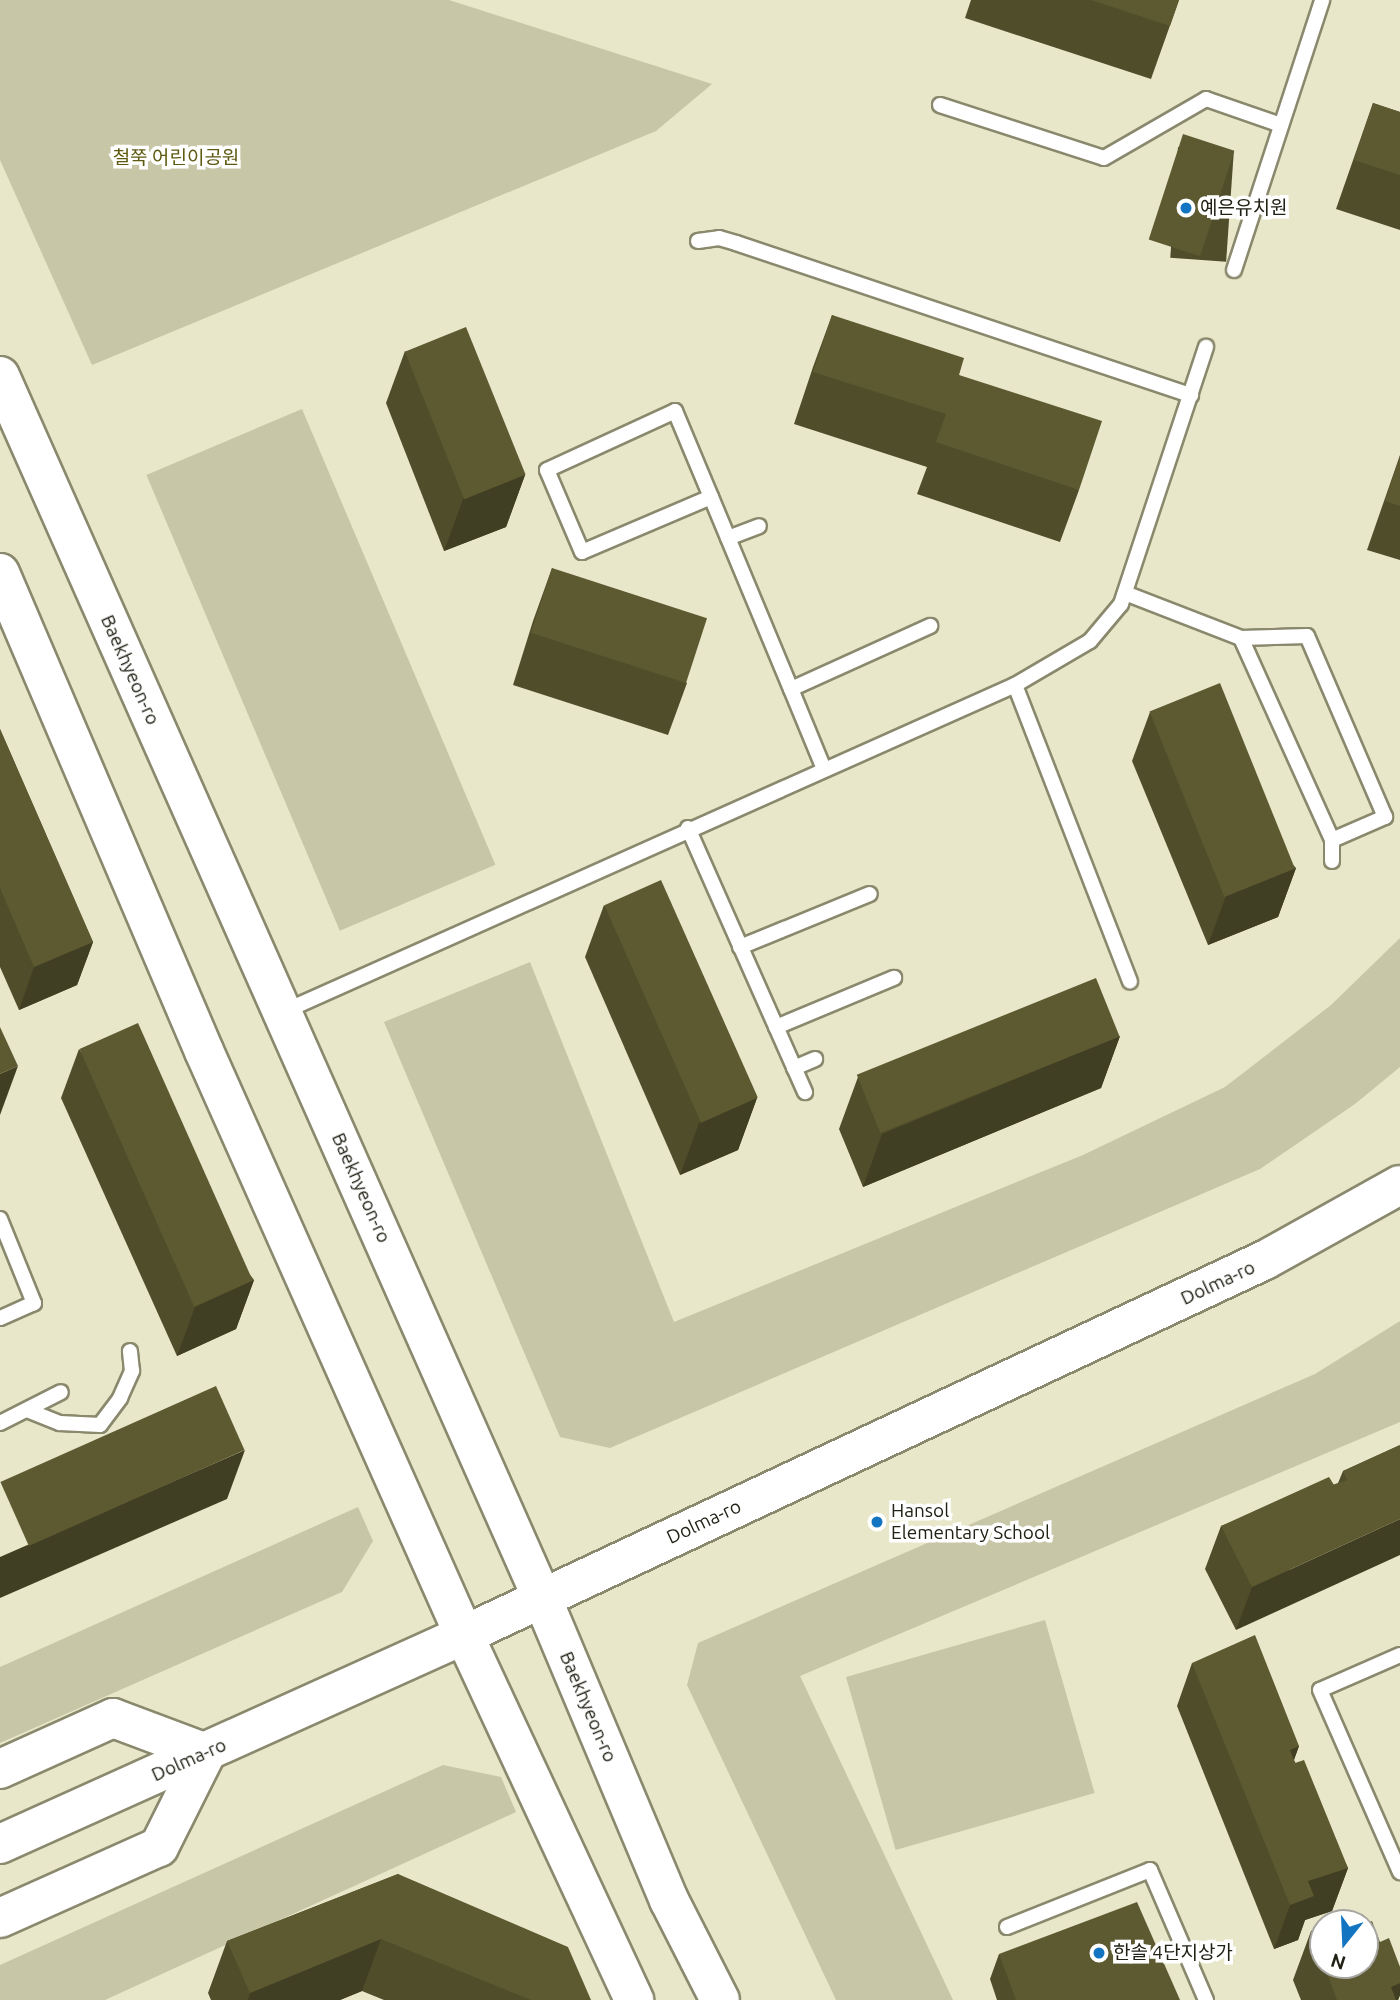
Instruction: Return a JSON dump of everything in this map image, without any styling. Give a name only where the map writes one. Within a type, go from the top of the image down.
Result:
[{"type":"main road","name":"Baekhyeon-ro","points":[[0,376],[542,1598],[670,1900],[720,2000]]},
{"type":"main road","points":[[0,573],[204,1051],[464,1635],[634,2000]]},
{"type":"main road","name":"Dolma-ro","points":[[0,1844],[464,1635],[1265,1261],[1400,1185]]},
{"type":"main road","points":[[0,1769],[113,1718],[206,1753],[159,1847],[0,1918]]},
{"type":"lane","points":[[1234,270],[1322,0]]},
{"type":"lane","points":[[940,105],[1104,158],[1206,99],[1281,125]]},
{"type":"lane","points":[[698,241],[719,238],[736,243],[1191,395]]},
{"type":"lane","points":[[283,1012],[688,828],[1015,685],[1090,641],[1125,593],[1206,347]]},
{"type":"lane","points":[[711,497],[582,552],[547,470],[675,411],[711,497],[791,689],[824,769]]},
{"type":"lane","points":[[728,538],[759,526]]},
{"type":"lane","points":[[1125,593],[1241,638],[1307,636],[1385,817],[1332,840]]},
{"type":"lane","points":[[791,689],[930,626]]},
{"type":"lane","points":[[1241,638],[1332,840],[1332,861]]},
{"type":"lane","points":[[1015,685],[1130,981]]},
{"type":"lane","points":[[688,828],[805,1092]]},
{"type":"lane","points":[[740,947],[870,894]]},
{"type":"lane","points":[[776,1027],[894,978]]},
{"type":"lane","points":[[794,1068],[815,1059]]},
{"type":"lane","points":[[0,1219],[34,1303],[0,1318]]},
{"type":"lane","points":[[27,1410],[60,1423],[100,1424],[120,1398],[132,1371],[130,1351]]},
{"type":"lane","points":[[0,1423],[61,1392]]},
{"type":"lane","points":[[1399,1867],[1320,1690],[1400,1655]]},
{"type":"lane","points":[[1007,1927],[1150,1870],[1206,2000]]},
{"type":"green space","name":"철쭉 어린이공원","points":[[0,0],[449,0],[712,84],[656,131],[92,365],[0,160]]},
{"type":"green space","points":[[302,409],[495,865],[340,931],[146,475]]},
{"type":"green space","points":[[1400,938],[1400,1067],[1355,1104],[1260,1169],[610,1448],[560,1437],[384,1022],[530,962],[674,1322],[1083,1155],[1225,1087],[1331,1005]]},
{"type":"green space","points":[[1400,1321],[1400,1422],[800,1676],[953,2000],[836,2000],[687,1685],[698,1643],[1315,1374]]},
{"type":"green space","points":[[358,1507],[373,1541],[342,1592],[0,1743],[0,1667]]},
{"type":"green space","points":[[1045,1620],[1095,1793],[896,1850],[846,1677]]},
{"type":"green space","points":[[443,1765],[501,1777],[516,1812],[105,2000],[0,2000],[0,1965]]},
{"type":"building","points":[[1091,0],[1179,0],[1170,26]]},
{"type":"building","points":[[1373,103],[1400,112],[1400,175],[1354,160]]},
{"type":"building","name":"예은유치원","points":[[1183,134],[1234,151],[1200,256],[1149,240]]},
{"type":"building","points":[[832,315],[964,358],[959,375],[1102,421],[1079,490],[936,442],[946,414],[813,372]]},
{"type":"building","points":[[466,327],[526,474],[464,499],[405,352]]},
{"type":"building","points":[[1400,456],[1400,506],[1385,501]]},
{"type":"building","points":[[552,568],[707,618],[686,683],[531,633]]},
{"type":"building","points":[[1220,683],[1295,868],[1224,897],[1150,711]]},
{"type":"building","points":[[0,729],[93,942],[34,967],[0,888]]},
{"type":"building","points":[[661,880],[758,1097],[701,1123],[604,905]]},
{"type":"building","points":[[1096,978],[1120,1036],[880,1133],[857,1075]]},
{"type":"building","points":[[138,1023],[253,1281],[194,1307],[80,1049]]},
{"type":"building","points":[[0,1027],[18,1066],[0,1074]]},
{"type":"building","points":[[216,1386],[244,1450],[29,1546],[0,1482]]},
{"type":"building","points":[[1400,1445],[1400,1519],[1252,1587],[1221,1526],[1329,1477],[1334,1485],[1347,1480],[1343,1471]]},
{"type":"building","points":[[1255,1635],[1299,1746],[1290,1750],[1295,1763],[1304,1760],[1348,1868],[1308,1881],[1314,1896],[1290,1905],[1192,1663]]},
{"type":"building","points":[[398,1874],[568,1947],[591,2000],[531,2000],[381,1939],[250,1993],[227,1941]]},
{"type":"building","name":"한솔 4단지상가","points":[[1137,1902],[1180,2000],[1016,2000],[999,1954]]},
{"type":"building","points":[[1389,1938],[1400,1967],[1400,1983],[1391,1987],[1396,2000],[1337,2000],[1329,1979],[1379,1979],[1379,1939],[1380,1942]]},
{"type":"place","name":"예은유치원","points":[[1186,208]]},
{"type":"place","name":"Hansol Elementary School","points":[[877,1522]]},
{"type":"place","name":"한솔 4단지상가","points":[[1099,1953]]}]
